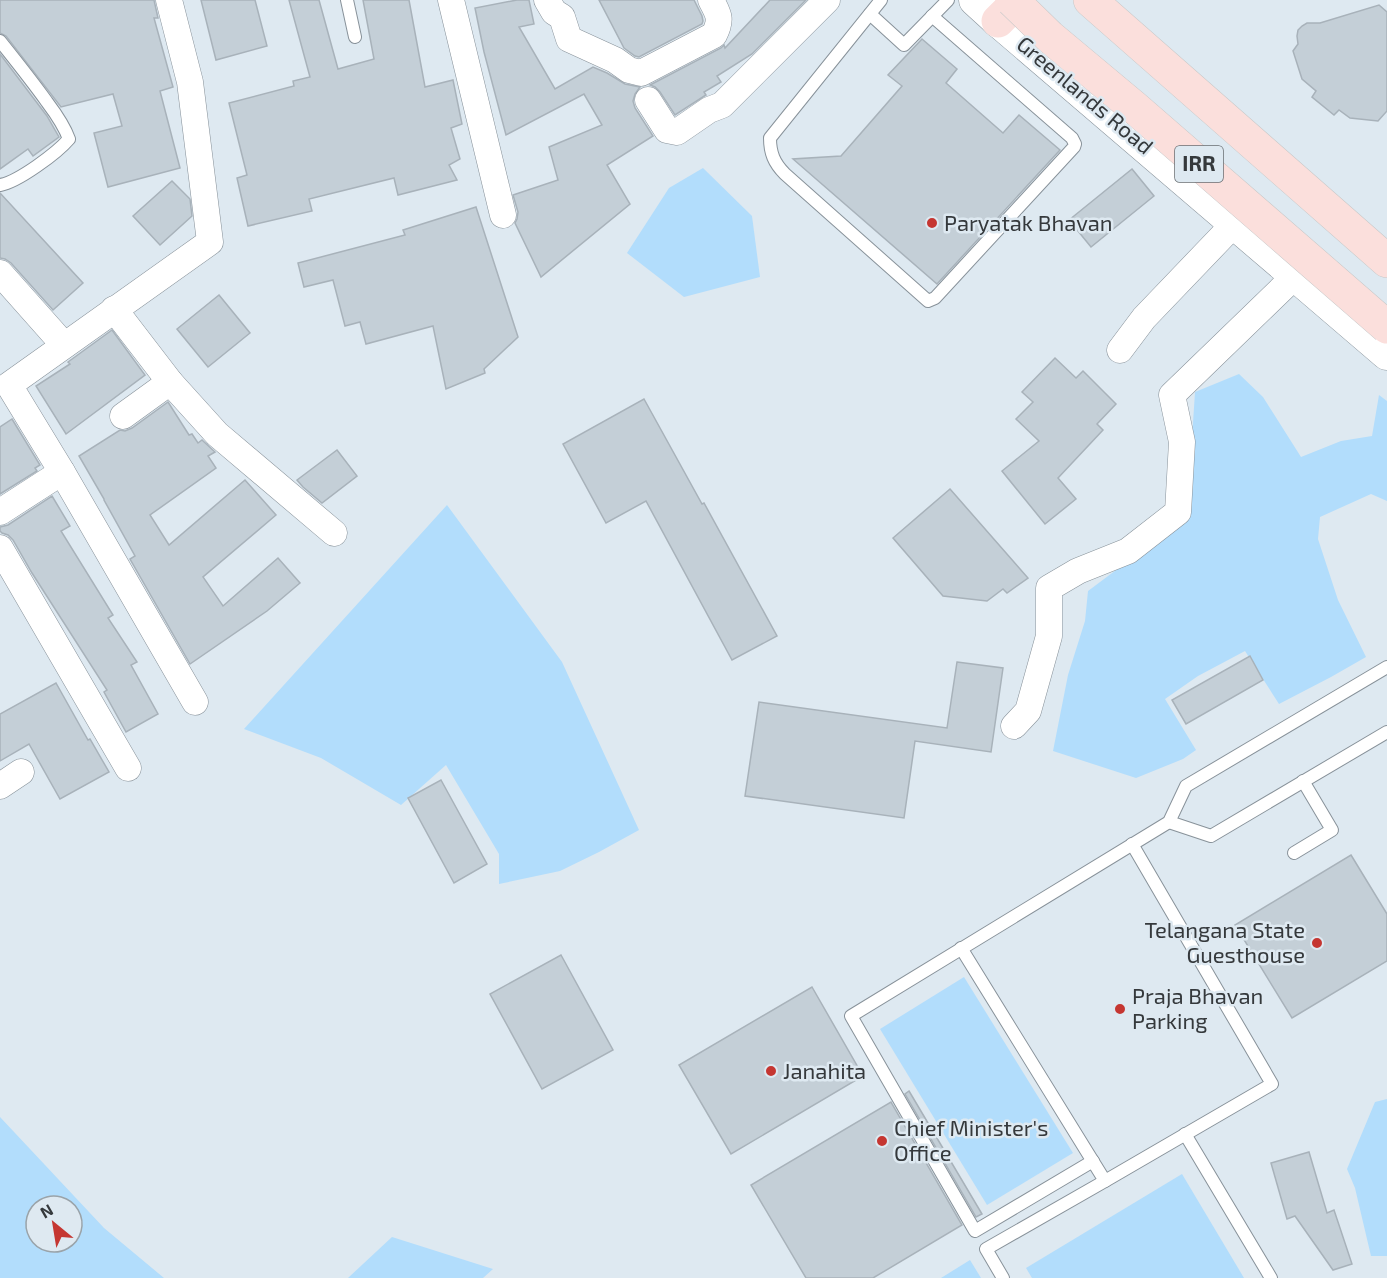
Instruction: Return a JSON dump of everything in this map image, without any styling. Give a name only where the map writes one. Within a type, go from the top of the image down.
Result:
[{"type":"main road","name":"IRR","points":[[1090,0],[1386,258]]},
{"type":"main road","name":"IRR","points":[[1001,5],[1050,37],[1387,327]]},
{"type":"street","points":[[169,0],[190,82],[210,242],[9,385],[195,702]]},
{"type":"street","points":[[452,0],[503,215]]},
{"type":"street","points":[[547,0],[554,12],[562,17],[569,39],[615,60],[629,70],[641,73],[714,35],[720,23],[717,10],[711,0]]},
{"type":"street","points":[[648,100],[668,130],[677,132],[709,110],[722,105],[827,0]]},
{"type":"street","name":"Greenlands Road","points":[[1001,5],[1235,224],[1387,354]]},
{"type":"street","points":[[1119,350],[1144,318],[1235,224]]},
{"type":"street","points":[[0,273],[64,345]]},
{"type":"street","points":[[1014,726],[1028,711],[1049,636],[1049,588],[1078,572],[1128,551],[1178,512],[1182,442],[1172,395],[1296,275]]},
{"type":"street","points":[[114,309],[170,382],[217,434],[334,533]]},
{"type":"street","points":[[123,416],[170,382]]},
{"type":"street","points":[[0,512],[62,472]]},
{"type":"street","points":[[0,548],[128,768]]},
{"type":"street","points":[[0,786],[21,772]]},
{"type":"lane","points":[[347,0],[356,37]]},
{"type":"lane","points":[[881,0],[770,138],[770,150],[776,164],[785,174],[928,301],[943,290],[1075,144],[1072,138],[932,16]]},
{"type":"lane","points":[[870,14],[904,45],[948,0]]},
{"type":"lane","points":[[0,41],[38,88],[58,117],[69,139],[62,148],[17,178],[0,185]]},
{"type":"lane","points":[[1093,1161],[975,1231],[851,1016],[1169,822],[1186,786],[1387,667]]},
{"type":"lane","points":[[1169,822],[1211,836],[1387,732]]},
{"type":"lane","points":[[1294,852],[1332,830],[1303,781]]},
{"type":"lane","points":[[1003,1278],[986,1250],[1272,1084],[1132,844]]},
{"type":"lane","points":[[961,948],[1105,1181]]},
{"type":"lane","points":[[1185,1134],[1270,1278]]},
{"type":"shaded area","points":[[703,168],[752,216],[760,277],[684,297],[627,253],[669,188]]},
{"type":"shaded area","points":[[1239,374],[1263,397],[1301,457],[1341,441],[1372,436],[1379,395],[1387,401],[1387,501],[1371,494],[1320,517],[1318,539],[1338,600],[1366,657],[1279,704],[1245,651],[1198,676],[1165,699],[1196,750],[1183,759],[1136,778],[1053,751],[1068,675],[1085,621],[1088,591],[1163,535],[1191,454],[1195,392]]},
{"type":"shaded area","points":[[447,505],[562,662],[639,830],[560,871],[499,884],[499,854],[446,765],[401,805],[321,758],[244,729]]},
{"type":"shaded area","points":[[964,977],[1073,1153],[987,1205],[880,1029]]},
{"type":"shaded area","points":[[1387,1099],[1387,1256],[1371,1256],[1355,1188],[1347,1169],[1375,1102]]},
{"type":"shaded area","points":[[0,1117],[72,1194],[24,1194],[24,1254],[84,1254],[84,1207],[104,1228],[164,1278],[0,1278]]},
{"type":"shaded area","points":[[1182,1174],[1244,1278],[1032,1278],[1026,1268]]},
{"type":"shaded area","points":[[392,1237],[493,1269],[483,1278],[348,1278]]},
{"type":"shaded area","points":[[970,1260],[981,1278],[941,1278]]},
{"type":"building","points":[[0,0],[154,0],[158,18],[154,18],[173,87],[160,91],[180,168],[108,187],[94,133],[122,126],[113,94],[61,107],[6,36],[0,33]]},
{"type":"building","points":[[201,0],[255,0],[267,46],[216,60]]},
{"type":"building","points":[[289,0],[319,0],[338,69],[374,59],[363,0],[409,0],[425,87],[453,80],[462,124],[451,128],[460,159],[449,165],[457,180],[398,195],[394,178],[309,199],[312,211],[248,226],[237,178],[247,175],[229,103],[294,86],[293,81],[310,77]]},
{"type":"building","points":[[529,0],[534,24],[519,27],[555,89],[593,67],[625,84],[640,87],[633,101],[653,136],[607,165],[630,204],[541,277],[515,223],[518,212],[513,195],[558,180],[549,147],[602,125],[584,94],[506,135],[475,8]]},
{"type":"building","points":[[599,0],[694,0],[703,21],[702,24],[639,57],[624,48]]},
{"type":"building","points":[[770,0],[806,0],[752,54],[717,76],[721,82],[704,92],[706,95],[675,115],[660,92],[650,85],[724,45],[725,48]]},
{"type":"building","points":[[1379,5],[1387,12],[1387,111],[1378,121],[1350,118],[1339,110],[1334,115],[1312,97],[1316,91],[1302,79],[1293,51],[1298,44],[1298,30],[1307,23],[1320,23]]},
{"type":"building","name":"Paryatak Bhavan","points":[[922,39],[957,69],[946,83],[1003,133],[1019,115],[1060,150],[937,284],[793,159],[841,156],[902,86],[888,75]]},
{"type":"building","points":[[0,54],[47,116],[59,137],[33,156],[28,149],[0,169]]},
{"type":"building","points":[[1132,169],[1154,196],[1091,247],[1069,220]]},
{"type":"building","points":[[172,181],[190,199],[192,216],[160,245],[133,216]]},
{"type":"building","points":[[0,193],[83,283],[53,310],[11,263],[0,258]]},
{"type":"building","points":[[476,207],[518,337],[484,369],[485,373],[446,389],[433,326],[366,344],[360,322],[345,326],[333,280],[304,287],[298,263],[405,235],[403,230]]},
{"type":"building","points":[[219,295],[250,333],[208,367],[177,329]]},
{"type":"building","points":[[112,330],[145,375],[66,434],[36,386],[70,364],[68,362]]},
{"type":"building","points":[[1055,358],[1076,378],[1083,371],[1116,404],[1097,424],[1103,430],[1058,478],[1076,499],[1045,524],[1002,471],[1039,441],[1016,419],[1033,402],[1022,392]]},
{"type":"building","points":[[644,399],[777,636],[732,660],[646,501],[606,523],[563,444]]},
{"type":"building","points":[[168,402],[189,435],[192,434],[198,443],[202,440],[215,452],[208,456],[216,468],[150,515],[169,545],[245,480],[276,515],[203,577],[223,606],[278,558],[300,583],[267,611],[190,664],[130,559],[135,556],[79,456],[120,430],[125,431],[132,428]]},
{"type":"building","points":[[12,419],[40,465],[35,468],[37,471],[0,494],[0,427]]},
{"type":"building","points":[[337,450],[357,476],[322,503],[297,480]]},
{"type":"building","points":[[950,489],[1028,578],[1007,593],[1003,589],[987,601],[943,596],[893,538]]},
{"type":"building","points":[[52,496],[70,526],[61,531],[113,615],[108,618],[137,662],[131,665],[158,714],[126,732],[104,692],[107,690],[13,540],[0,531],[0,527],[8,525]]},
{"type":"building","points":[[1250,656],[1263,680],[1186,724],[1172,700]]},
{"type":"building","points":[[957,662],[1003,668],[991,752],[915,741],[904,818],[745,796],[759,702],[947,728]]},
{"type":"building","points":[[56,683],[109,772],[60,799],[29,744],[0,761],[0,714]]},
{"type":"building","points":[[441,780],[487,864],[454,883],[408,798]]},
{"type":"building","name":"Telangana State Guesthouse","points":[[1351,855],[1387,914],[1387,961],[1292,1018],[1235,925]]},
{"type":"building","points":[[561,955],[613,1050],[542,1089],[490,994]]},
{"type":"building","name":"Janahita","points":[[812,987],[863,1076],[731,1154],[679,1065]]},
{"type":"building","points":[[909,1091],[982,1214],[976,1217],[905,1094]]},
{"type":"building","name":"Chief Minister's Office","points":[[891,1102],[962,1225],[873,1278],[806,1278],[751,1185]]},
{"type":"building","points":[[1309,1152],[1327,1213],[1334,1210],[1352,1264],[1333,1270],[1295,1216],[1287,1219],[1271,1163]]},
{"type":"place","name":"Paryatak Bhavan","points":[[932,223]]},
{"type":"place","name":"Telangana State Guesthouse","points":[[1317,943]]},
{"type":"place","name":"Praja Bhavan Parking","points":[[1120,1009]]},
{"type":"place","name":"Janahita","points":[[771,1071]]},
{"type":"place","name":"Chief Minister's Office","points":[[882,1141]]}]
